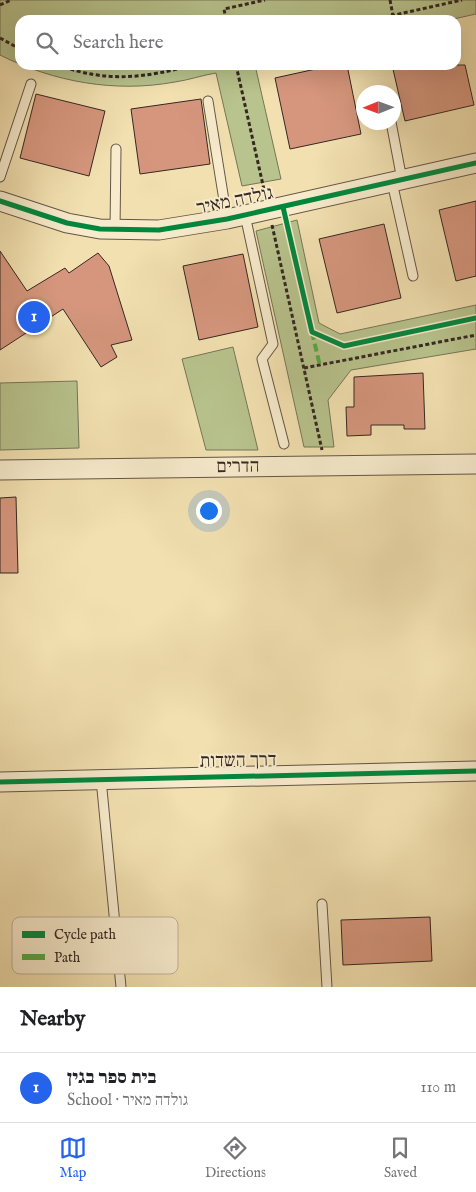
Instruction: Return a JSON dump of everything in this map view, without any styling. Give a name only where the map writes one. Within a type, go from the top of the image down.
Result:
[{"type":"street","name":"גולדה מאיר","points":[[0,201],[67,223],[116,230],[159,230],[236,217],[476,163]]},
{"type":"street","name":"הדרים","points":[[0,470],[476,464]]},
{"type":"street","name":"דרך השדות","points":[[0,782],[476,771]]},
{"type":"lane","points":[[0,177],[31,84]]},
{"type":"lane","points":[[208,101],[236,217],[273,344],[262,359],[284,444]]},
{"type":"lane","points":[[392,130],[397,181],[413,276]]},
{"type":"lane","points":[[116,149],[116,230]]},
{"type":"lane","points":[[101,779],[114,917]]},
{"type":"lane","points":[[322,904],[327,987]]},
{"type":"lane","points":[[120,974],[121,987]]},
{"type":"path","points":[[0,4],[11,0]]},
{"type":"path","points":[[225,15],[224,9],[264,0]]},
{"type":"path","points":[[390,0],[393,15]]},
{"type":"path","points":[[397,15],[462,0]]},
{"type":"path","points":[[0,38],[15,46]]},
{"type":"path","points":[[76,70],[105,78],[154,75],[174,70]]},
{"type":"path","points":[[237,70],[326,466]]},
{"type":"path","points":[[304,368],[476,335]]},
{"type":"green space","points":[[0,0],[476,0],[476,14],[461,17],[461,15],[15,15],[15,62],[0,55]]},
{"type":"green space","points":[[36,70],[256,70],[281,179],[242,186],[216,73],[180,81],[130,86],[85,83]]},
{"type":"green space","points":[[297,220],[319,323],[340,334],[476,305],[476,349],[351,370],[328,400],[334,447],[304,447],[256,231]]},
{"type":"green space","points":[[233,347],[258,450],[206,450],[182,359]]},
{"type":"green space","points":[[77,381],[79,448],[0,450],[0,383]]},
{"type":"building","points":[[461,65],[465,65],[474,105],[405,121],[401,104],[401,85],[397,85],[393,70],[461,70]]},
{"type":"building","points":[[311,70],[348,70],[356,109],[356,130],[360,130],[361,134],[290,149],[275,78]]},
{"type":"building","points":[[36,94],[105,111],[89,176],[20,158]]},
{"type":"building","points":[[201,99],[210,164],[140,174],[131,109]]},
{"type":"building","points":[[476,201],[476,276],[456,281],[439,210]]},
{"type":"building","points":[[384,224],[401,298],[337,313],[319,239]]},
{"type":"building","points":[[0,251],[27,291],[65,268],[69,273],[98,253],[109,266],[132,340],[111,345],[117,357],[101,367],[63,309],[0,350]]},
{"type":"building","points":[[243,254],[258,327],[199,340],[183,266]]},
{"type":"building","points":[[423,373],[425,429],[404,429],[404,425],[371,425],[371,435],[347,436],[346,407],[354,407],[354,377]]},
{"type":"building","points":[[16,497],[18,573],[0,573],[0,498]]},
{"type":"building","points":[[430,917],[432,961],[343,965],[341,920]]},
{"type":"marked path","points":[[312,332],[320,366]]},
{"type":"cycle path","points":[[0,201],[67,223],[100,229],[159,230],[227,219],[476,163]]},
{"type":"cycle path","points":[[283,207],[312,332],[344,346],[476,318]]},
{"type":"cycle path","points":[[0,782],[476,771]]},
{"type":"place","name":"בית ספר בגין","points":[[34,317]]}]
